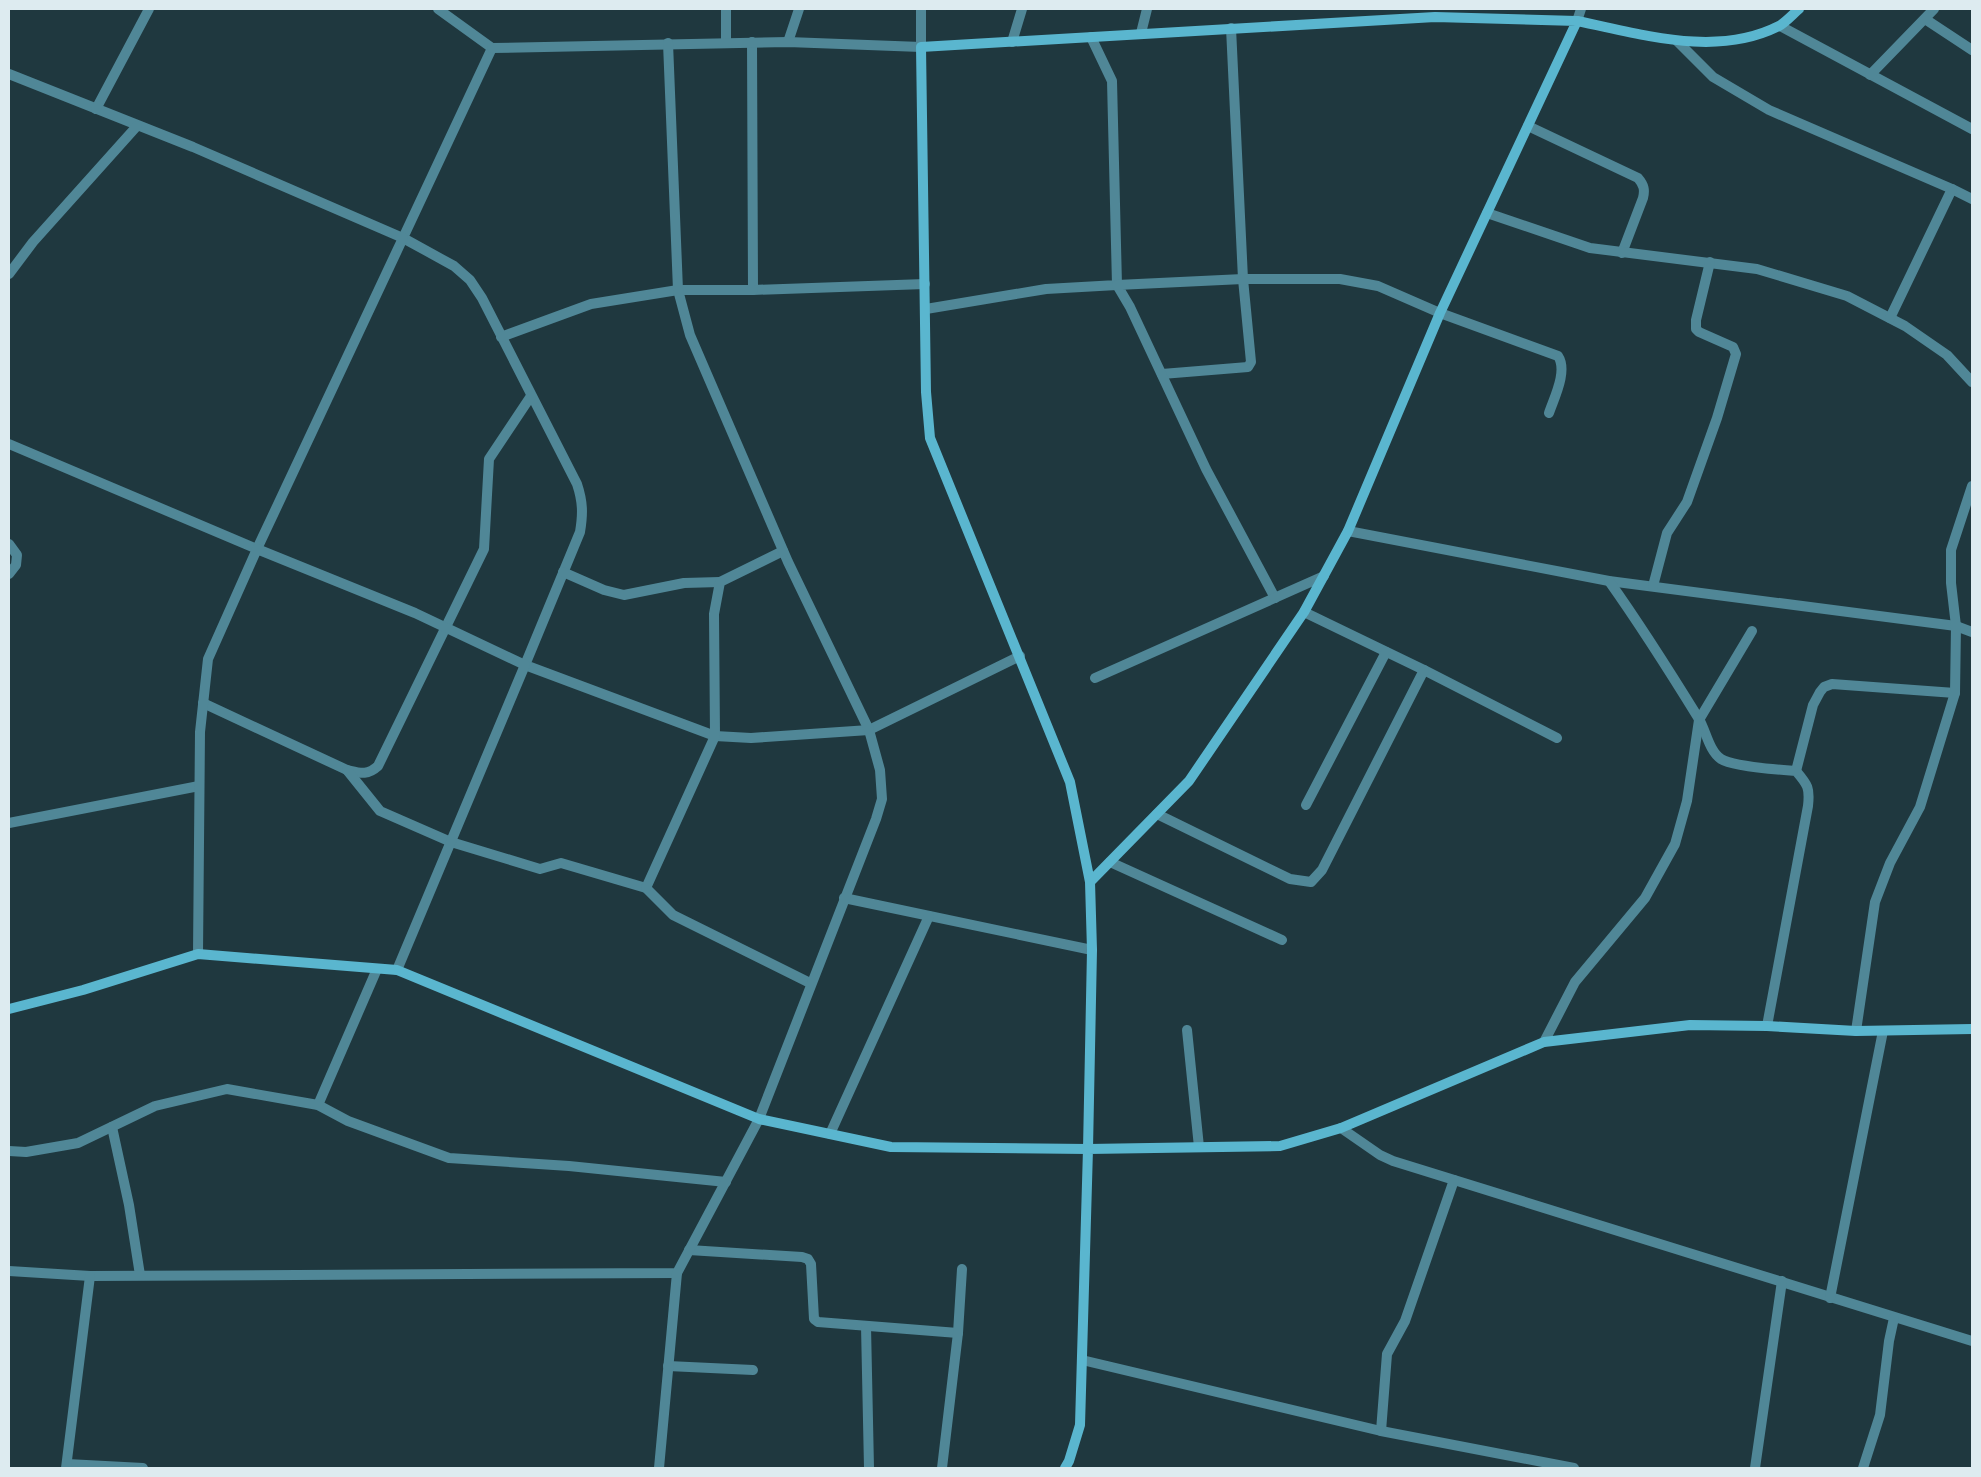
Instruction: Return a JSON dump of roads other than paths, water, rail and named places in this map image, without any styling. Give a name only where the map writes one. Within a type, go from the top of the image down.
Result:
[{"type":"street","points":[[96,109],[149,9]]},
{"type":"street","points":[[438,9],[492,48],[752,42],[921,47],[1231,28],[1435,13],[1577,21],[1677,40],[1716,42],[1739,40],[1780,26],[1799,9]]},
{"type":"street","points":[[726,9],[726,43]]},
{"type":"street","points":[[788,42],[798,9]]},
{"type":"street","points":[[921,9],[926,392],[930,438],[1070,782],[1090,882],[1092,950],[1080,1425],[1069,1461],[1064,1468]]},
{"type":"street","points":[[1012,42],[1022,9]]},
{"type":"street","points":[[1141,33],[1147,9]]},
{"type":"street","points":[[1090,882],[1190,781],[1304,612],[1348,531],[1440,313],[1581,9]]},
{"type":"street","points":[[1870,75],[1934,9]]},
{"type":"street","points":[[1925,19],[1972,50]]},
{"type":"street","points":[[1780,26],[1972,129]]},
{"type":"street","points":[[1162,374],[1250,365],[1252,358],[1243,279],[1231,28]]},
{"type":"street","points":[[1091,37],[1112,81],[1117,285],[1130,306],[1206,469],[1275,598]]},
{"type":"street","points":[[1677,40],[1713,77],[1769,110],[1952,188],[1972,200]]},
{"type":"street","points":[[752,42],[753,290]]},
{"type":"street","points":[[659,1468],[677,1273],[759,1119],[810,983],[876,819],[882,799],[880,770],[869,730],[783,551],[690,335],[678,290],[668,43]]},
{"type":"street","points":[[198,954],[200,732],[208,659],[257,549],[492,48]]},
{"type":"street","points":[[9,74],[193,147],[403,238],[454,266],[470,280],[482,298],[577,484],[582,500],[583,516],[580,532],[397,970]]},
{"type":"street","points":[[9,274],[32,242],[137,126]]},
{"type":"street","points":[[1528,126],[1638,178],[1643,183],[1644,191],[1642,198],[1622,253]]},
{"type":"street","points":[[1890,318],[1952,188]]},
{"type":"street","points":[[1487,213],[1590,248],[1757,269],[1847,296],[1905,326],[1947,356],[1972,382]]},
{"type":"street","points":[[1653,586],[1667,533],[1687,502],[1717,418],[1736,354],[1733,347],[1696,329],[1696,320],[1710,262]]},
{"type":"street","points":[[926,309],[1046,289],[1243,279],[1340,279],[1378,286],[1440,313],[1558,356],[1562,366],[1548,413]]},
{"type":"street","points":[[501,338],[591,304],[678,290],[753,290],[925,284]]},
{"type":"street","points":[[203,703],[347,770],[362,774],[371,772],[378,766],[484,549],[489,459],[531,396]]},
{"type":"street","points":[[9,444],[446,628],[525,665],[715,736],[750,738],[869,730],[1020,656]]},
{"type":"street","points":[[1856,1031],[1875,902],[1890,863],[1920,807],[1955,693],[1956,626],[1951,582],[1951,550],[1972,486]]},
{"type":"street","points":[[1348,531],[1609,581],[1956,626],[1972,632]]},
{"type":"street","points":[[9,544],[17,555],[16,565],[9,574]]},
{"type":"street","points":[[563,572],[604,590],[624,595],[684,583],[720,582],[783,551]]},
{"type":"street","points":[[1094,678],[1324,576]]},
{"type":"street","points":[[1609,581],[1639,624],[1699,720],[1713,750],[1721,759],[1731,763],[1796,771],[1808,786],[1809,800],[1767,1026]]},
{"type":"street","points":[[646,888],[715,736],[714,614],[720,582]]},
{"type":"street","points":[[1304,612],[1424,670],[1557,738]]},
{"type":"street","points":[[1544,1042],[1575,982],[1645,898],[1675,844],[1688,801],[1699,720],[1752,631]]},
{"type":"street","points":[[1306,805],[1386,652]]},
{"type":"street","points":[[1157,814],[1290,879],[1311,882],[1322,870],[1424,670]]},
{"type":"street","points":[[1796,771],[1813,705],[1824,687],[1832,684],[1955,693]]},
{"type":"street","points":[[347,770],[380,811],[451,842],[540,869],[561,863],[646,888],[673,916],[810,983]]},
{"type":"street","points":[[9,823],[200,786]]},
{"type":"street","points":[[1110,862],[1282,940]]},
{"type":"street","points":[[844,898],[1092,950]]},
{"type":"street","points":[[830,1134],[928,916]]},
{"type":"street","points":[[9,1009],[83,990],[198,954],[397,970],[759,1119],[891,1147],[1088,1149],[1280,1146],[1341,1128],[1544,1042],[1690,1025],[1767,1026],[1856,1031],[1972,1029]]},
{"type":"street","points":[[318,1105],[377,969]]},
{"type":"street","points":[[1187,1030],[1199,1147]]},
{"type":"street","points":[[1830,1298],[1883,1031]]},
{"type":"street","points":[[9,1151],[26,1152],[78,1143],[155,1106],[227,1089],[318,1105],[348,1121],[449,1158],[569,1166],[726,1182]]},
{"type":"street","points":[[112,1127],[140,1275]]},
{"type":"street","points":[[1341,1128],[1386,1158],[1972,1341]]},
{"type":"street","points":[[1381,1431],[1387,1354],[1405,1321],[1454,1180]]},
{"type":"street","points":[[689,1250],[808,1259],[811,1264],[814,1319],[825,1323],[958,1332]]},
{"type":"street","points":[[942,1468],[958,1332],[962,1269]]},
{"type":"street","points":[[9,1271],[90,1276],[677,1273]]},
{"type":"street","points":[[90,1276],[66,1466],[143,1468]]},
{"type":"street","points":[[1755,1468],[1782,1281]]},
{"type":"street","points":[[1863,1468],[1880,1415],[1889,1341],[1894,1318]]},
{"type":"street","points":[[866,1326],[869,1468]]},
{"type":"street","points":[[1082,1360],[1381,1431],[1574,1468]]},
{"type":"street","points":[[668,1366],[754,1370]]}]
